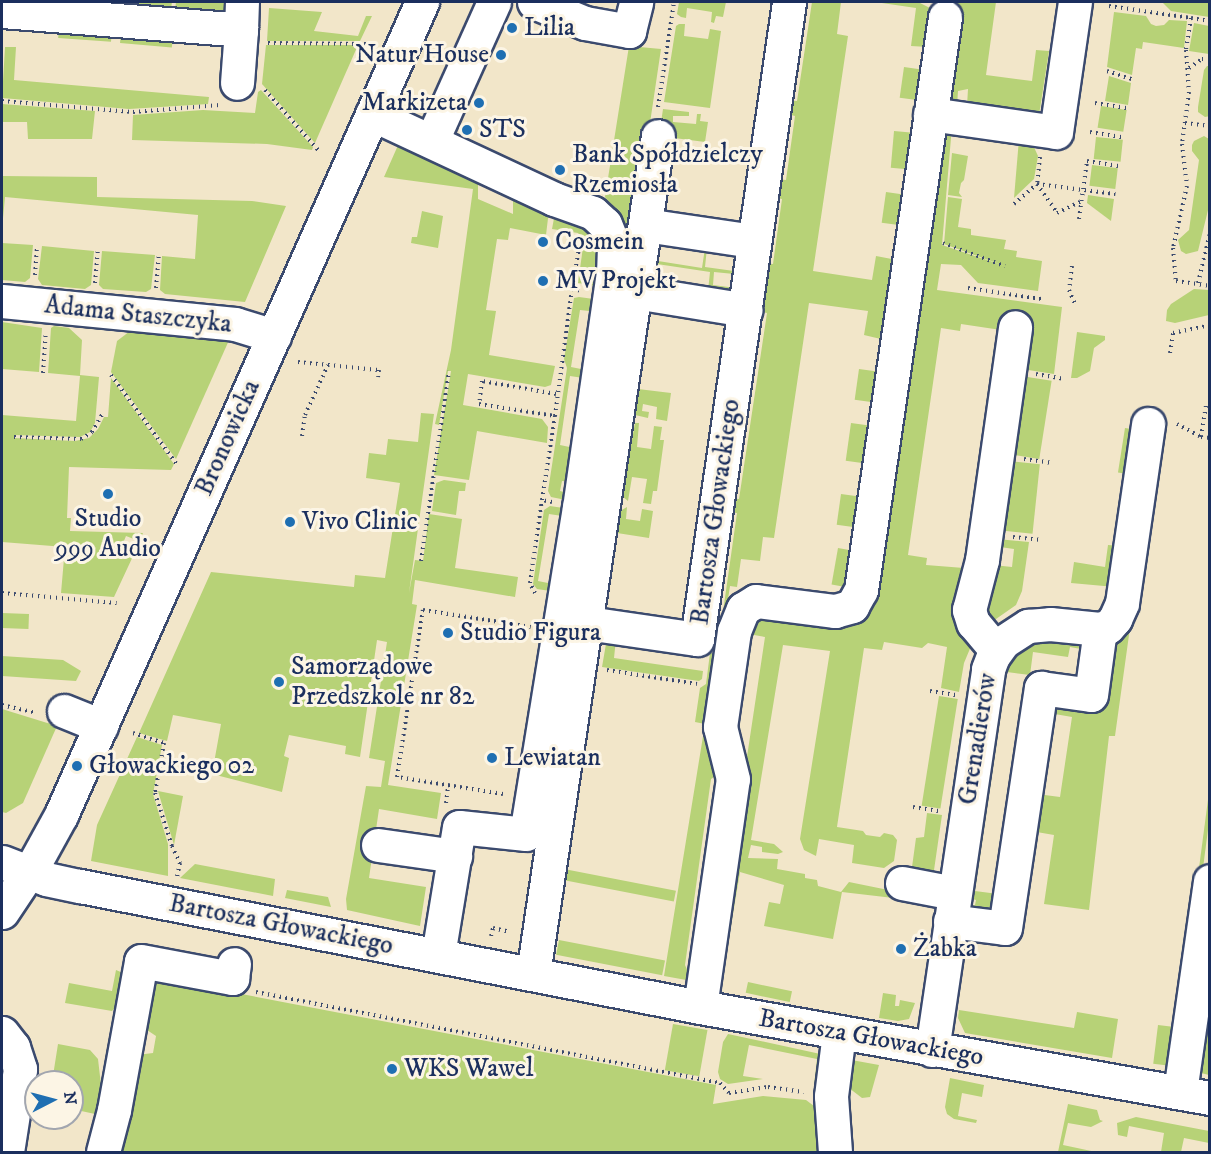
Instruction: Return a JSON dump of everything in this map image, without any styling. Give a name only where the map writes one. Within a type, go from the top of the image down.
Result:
[{"type":"street","name":"Bronowicka","points":[[2,912],[15,866],[61,815],[422,2]]},
{"type":"street","points":[[432,140],[494,2]]},
{"type":"street","points":[[534,2],[585,23],[629,31],[636,2]]},
{"type":"street","name":"Bartosza Głowackiego","points":[[587,623],[697,639],[789,2]]},
{"type":"street","points":[[930,114],[1056,132],[1075,2]]},
{"type":"street","points":[[2,11],[241,25],[237,83]]},
{"type":"street","points":[[700,1007],[733,779],[720,727],[734,631],[743,609],[756,601],[835,611],[852,606],[859,597],[945,17]]},
{"type":"street","points":[[372,114],[432,140],[554,199],[593,213],[600,218],[611,235],[614,256],[579,507],[526,834],[459,826],[438,955]]},
{"type":"street","points":[[533,974],[658,136]]},
{"type":"street","points":[[645,225],[753,241]]},
{"type":"street","points":[[635,292],[746,310]]},
{"type":"street","name":"Adama Staszczyka","points":[[2,301],[235,324],[274,336]]},
{"type":"street","points":[[996,650],[973,624],[969,610],[982,560],[1015,327]]},
{"type":"street","points":[[902,883],[952,907],[1005,928],[1041,688],[1091,695],[1100,628],[1108,627],[1116,619],[1122,603],[1148,424]]},
{"type":"street","name":"Grenadierów","points":[[932,1050],[987,676],[996,650],[1012,634],[1028,626],[1050,624],[1100,628]]},
{"type":"street","points":[[53,714],[101,726]]},
{"type":"street","points":[[378,844],[454,856]]},
{"type":"street","name":"Bartosza Głowackiego","points":[[15,866],[50,880],[700,1007],[1195,1095]]},
{"type":"street","points":[[1195,1095],[1209,881]]},
{"type":"street","points":[[103,1152],[114,1110],[141,961],[233,971]]},
{"type":"street","points":[[2,1033],[14,1047],[20,1069],[19,1088],[7,1152]]},
{"type":"street","points":[[835,1152],[831,1096],[839,1033]]},
{"type":"path","points":[[658,136],[654,132],[674,2]]},
{"type":"path","points":[[1108,6],[1209,21]]},
{"type":"path","points":[[1191,18],[1186,50],[1189,69],[1182,154],[1187,186],[1173,248],[1176,281],[1209,286]]},
{"type":"path","points":[[241,25],[366,44]]},
{"type":"path","points":[[1189,69],[1202,59],[1209,59]]},
{"type":"path","points":[[1107,71],[1131,79]]},
{"type":"path","points":[[2,101],[133,112],[217,107],[236,94],[237,83],[259,84],[318,150]]},
{"type":"path","points":[[1095,103],[1128,108]]},
{"type":"path","points":[[1185,123],[1209,126]]},
{"type":"path","points":[[1090,132],[1123,137]]},
{"type":"path","points":[[1040,153],[1037,184],[1057,213],[1082,201]]},
{"type":"path","points":[[1079,219],[1086,161],[1119,166]]},
{"type":"path","points":[[1014,204],[1037,184],[1115,194]]},
{"type":"path","points":[[944,233],[942,245],[1005,266]]},
{"type":"path","points":[[1198,283],[1209,233]]},
{"type":"path","points":[[35,277],[37,246]]},
{"type":"path","points":[[94,293],[98,251]]},
{"type":"path","points":[[155,297],[159,256]]},
{"type":"path","points":[[1072,266],[1069,290],[1075,304]]},
{"type":"path","points":[[968,288],[1041,298]]},
{"type":"path","points":[[1170,352],[1173,333],[1209,325]]},
{"type":"path","points":[[43,373],[47,332]]},
{"type":"path","points":[[556,394],[482,381],[479,404],[555,416],[561,361]]},
{"type":"path","points":[[298,362],[380,370],[378,377]]},
{"type":"path","points":[[302,436],[305,416],[328,365]]},
{"type":"path","points":[[421,561],[449,371]]},
{"type":"path","points":[[111,375],[178,466]]},
{"type":"path","points":[[1039,375],[1065,379]]},
{"type":"path","points":[[1201,437],[1206,404]]},
{"type":"path","points":[[14,437],[81,439],[92,432],[102,416]]},
{"type":"path","points":[[1026,459],[1053,463]]},
{"type":"path","points":[[537,596],[530,583],[542,500]]},
{"type":"path","points":[[1015,537],[1041,540]]},
{"type":"path","points":[[2,593],[117,603]]},
{"type":"path","points":[[513,796],[397,777],[423,610],[542,628]]},
{"type":"path","points":[[600,669],[700,685],[704,683]]},
{"type":"path","points":[[930,691],[957,695]]},
{"type":"path","points":[[2,705],[53,714]]},
{"type":"path","points":[[133,733],[164,743],[155,794],[180,863],[176,884]]},
{"type":"path","points":[[913,807],[940,811]]},
{"type":"path","points":[[233,971],[235,988],[720,1083],[729,1093],[775,1087],[831,1096]]},
{"type":"green space","points":[[110,2],[172,2],[170,16],[110,11]]},
{"type":"green space","points":[[176,2],[231,2],[230,7],[224,13],[174,18]]},
{"type":"green space","points":[[679,2],[726,2],[723,17],[716,16],[714,23],[711,22],[712,12],[687,8],[686,18],[681,17],[677,14]]},
{"type":"green space","points":[[812,2],[841,2],[837,34],[848,36],[813,271],[872,280],[876,256],[897,260],[885,340],[864,335],[868,311],[809,303],[774,538],[763,537],[760,561],[741,559],[737,587],[730,586],[709,725],[720,773],[711,779],[685,965],[692,981],[664,976],[705,724],[695,722],[700,688],[706,684],[710,653],[717,654],[737,513],[726,512],[728,498],[739,499],[767,313],[756,311],[761,263],[773,264],[782,199],[771,197],[773,179],[786,180],[795,116],[783,113],[785,100],[797,101]]},
{"type":"green space","points":[[875,2],[918,2],[936,11],[928,47],[911,46],[916,8]]},
{"type":"green space","points":[[938,2],[996,2],[986,75],[1032,81],[1036,50],[1049,51],[1039,115],[967,106],[968,89],[958,91],[957,106],[949,106],[942,11]]},
{"type":"green space","points":[[1162,2],[1209,2],[1209,17],[1171,11]]},
{"type":"green space","points":[[269,8],[322,12],[314,31],[358,36],[366,16],[372,16],[360,41],[267,41]]},
{"type":"green space","points":[[1114,12],[1146,16],[1151,24],[1156,26],[1164,25],[1169,20],[1187,21],[1184,48],[1143,42],[1142,49],[1136,48],[1132,75],[1107,67]]},
{"type":"green space","points":[[1194,23],[1209,26],[1209,54],[1189,51]]},
{"type":"green space","points":[[685,24],[684,36],[708,39],[710,29],[721,31],[710,108],[664,102],[676,26]]},
{"type":"green space","points":[[59,26],[112,30],[111,42],[58,38]]},
{"type":"green space","points":[[121,32],[173,37],[172,47],[120,43]]},
{"type":"green space","points":[[266,45],[358,45],[315,143],[262,84]]},
{"type":"green space","points":[[629,46],[661,49],[628,271],[626,230],[621,218],[605,197]]},
{"type":"green space","points":[[5,47],[16,47],[14,80],[209,97],[208,104],[129,109],[2,98]]},
{"type":"green space","points":[[1209,66],[1210,116],[1205,117],[1198,112],[1198,107],[1204,70]]},
{"type":"green space","points":[[904,67],[925,70],[920,101],[900,98]]},
{"type":"green space","points":[[1109,76],[1131,83],[1128,105],[1105,101]]},
{"type":"green space","points":[[261,90],[313,147],[312,150],[267,144],[132,140],[133,115],[203,110],[255,113],[258,92]]},
{"type":"green space","points":[[2,104],[95,111],[92,139],[28,139],[27,122],[2,122]]},
{"type":"green space","points":[[1101,106],[1127,110],[1123,132],[1098,128]]},
{"type":"green space","points":[[663,109],[689,112],[689,116],[673,116],[673,122],[696,124],[697,114],[701,114],[700,121],[708,122],[705,142],[659,136]]},
{"type":"green space","points":[[952,126],[942,245],[1005,266],[944,244],[948,197],[962,199],[958,227],[971,229],[971,235],[1006,240],[1004,249],[1017,251],[1016,257],[1042,261],[1038,291],[978,283],[961,265],[941,264],[937,290],[1062,307],[1054,374],[1022,369],[1024,345],[1031,345],[1033,322],[1010,320],[1001,330],[961,324],[960,331],[941,328],[908,555],[927,558],[926,565],[964,568],[974,639],[964,663],[959,692],[941,688],[947,647],[928,643],[922,648],[884,642],[882,650],[864,648],[837,827],[863,831],[866,835],[880,837],[884,833],[893,835],[897,840],[894,861],[884,868],[852,863],[854,845],[819,839],[816,856],[804,850],[800,839],[830,651],[783,645],[751,840],[774,844],[783,852],[778,854],[762,852],[762,847],[751,845],[748,858],[778,859],[777,869],[805,874],[805,878],[817,880],[818,886],[841,892],[849,882],[903,893],[902,899],[842,892],[833,939],[764,926],[769,902],[780,904],[784,885],[740,872],[722,980],[717,986],[719,943],[765,637],[743,633],[749,616],[842,623],[937,139]]},
{"type":"green space","points":[[894,131],[916,133],[913,170],[891,168]]},
{"type":"green space","points":[[1204,136],[1209,139],[1209,206],[1198,251],[1186,254],[1181,251],[1178,240],[1189,230],[1199,160],[1192,151],[1192,145],[1194,141]]},
{"type":"green space","points":[[1096,137],[1123,140],[1121,162],[1094,159]]},
{"type":"green space","points":[[1019,139],[1033,145],[1038,156],[1034,179],[1014,198]]},
{"type":"green space","points":[[399,143],[453,167],[454,171],[467,177],[478,178],[478,199],[513,214],[513,194],[549,210],[546,235],[510,228],[508,240],[497,239],[486,310],[496,311],[489,355],[555,366],[551,385],[545,387],[468,374],[463,405],[542,419],[548,427],[547,443],[477,431],[469,480],[434,475],[451,371],[448,371],[439,425],[435,424],[451,350],[473,189],[384,177]]},
{"type":"green space","points":[[952,153],[968,156],[959,193],[962,197],[948,195]]},
{"type":"green space","points":[[1092,165],[1118,168],[1115,189],[1089,186]]},
{"type":"green space","points":[[2,176],[97,177],[97,197],[252,201],[286,206],[245,302],[165,294],[160,290],[162,256],[195,259],[198,215],[5,197],[2,229]]},
{"type":"green space","points":[[886,192],[907,195],[902,226],[882,223]]},
{"type":"green space","points":[[1088,195],[1114,199],[1111,221],[1087,203]]},
{"type":"green space","points":[[422,211],[443,216],[438,248],[411,243],[412,237],[417,237]]},
{"type":"green space","points":[[555,213],[590,230],[598,242],[584,240],[578,233],[552,229]]},
{"type":"green space","points":[[2,243],[33,245],[30,278],[25,282],[2,280]]},
{"type":"green space","points":[[42,246],[94,251],[91,285],[85,289],[42,285],[38,279]]},
{"type":"green space","points":[[585,246],[600,247],[603,287],[578,283]]},
{"type":"green space","points":[[660,246],[658,261],[702,268],[705,248],[707,248],[705,267],[734,271],[734,274],[714,272],[713,285],[736,288],[731,292],[708,291],[710,272],[657,264],[654,280],[652,275],[657,248]]},
{"type":"green space","points":[[102,251],[155,255],[151,289],[146,292],[103,289],[99,285]]},
{"type":"green space","points":[[1194,289],[1209,290],[1209,315],[1175,323],[1166,321],[1167,310],[1171,304]]},
{"type":"green space","points":[[574,298],[601,300],[599,312],[580,310],[571,367],[591,371],[590,379],[570,376],[560,445],[579,449],[574,482],[562,481],[560,491],[572,494],[571,501],[551,497],[548,491],[567,368],[564,359]]},
{"type":"green space","points":[[2,322],[42,328],[39,372],[2,369]]},
{"type":"green space","points":[[54,326],[69,328],[82,340],[80,375],[99,377],[95,423],[90,432],[80,437],[14,435],[14,438],[75,441],[89,438],[98,429],[104,417],[108,417],[111,378],[174,464],[171,470],[69,467],[67,518],[71,518],[70,531],[143,533],[139,541],[126,536],[121,548],[134,554],[114,597],[61,593],[65,547],[2,542],[2,415],[76,421],[80,376],[48,373],[51,328]]},
{"type":"green space","points":[[134,328],[230,338],[176,459],[111,372],[117,341]]},
{"type":"green space","points":[[1077,332],[1105,336],[1105,340],[1094,348],[1090,371],[1077,378],[1071,378]]},
{"type":"green space","points":[[859,369],[881,372],[876,403],[855,400]]},
{"type":"green space","points":[[1021,376],[1052,381],[1039,459],[1009,454]]},
{"type":"green space","points":[[638,389],[671,393],[667,421],[656,419],[657,407],[643,404],[642,411],[649,412],[648,418],[635,415]]},
{"type":"green space","points":[[421,413],[434,414],[409,593],[415,560],[423,561],[429,514],[462,519],[455,568],[518,577],[515,597],[415,580],[412,604],[417,605],[388,785],[441,793],[437,819],[379,809],[369,878],[426,887],[420,926],[347,910],[346,899],[366,786],[381,787],[385,761],[369,758],[387,642],[377,640],[360,757],[345,754],[346,746],[289,735],[284,756],[289,758],[282,792],[212,774],[221,724],[173,715],[167,741],[139,733],[211,572],[354,587],[355,575],[385,578],[400,483],[366,478],[369,453],[386,455],[388,439],[418,442]]},
{"type":"green space","points":[[635,423],[639,423],[637,447],[651,449],[654,426],[662,427],[660,440],[664,440],[657,491],[653,491],[651,504],[643,503],[647,479],[632,477],[628,501],[622,496]]},
{"type":"green space","points":[[851,423],[873,426],[867,464],[846,461]]},
{"type":"green space","points":[[1125,428],[1138,430],[1131,474],[1118,472]]},
{"type":"green space","points":[[1009,461],[1040,464],[1033,534],[1002,531]]},
{"type":"green space","points":[[1153,462],[1115,736],[1109,736],[1089,910],[1044,904],[1054,835],[1031,831],[1037,794],[1060,797],[1072,717],[1049,713],[1051,707],[1060,702],[1101,708],[1111,645],[1117,641],[1127,618]]},
{"type":"green space","points":[[444,480],[466,483],[465,491],[459,491],[456,515],[432,511],[436,483]]},
{"type":"green space","points":[[841,494],[863,497],[858,528],[837,525]]},
{"type":"green space","points":[[550,506],[570,509],[569,517],[549,514],[538,581],[558,585],[557,592],[537,589],[533,584],[544,510]]},
{"type":"green space","points":[[627,507],[626,519],[640,521],[642,509],[653,511],[649,538],[617,533],[620,511]]},
{"type":"green space","points":[[997,539],[1029,542],[1022,591],[1016,605],[986,626],[981,620],[993,565],[1012,567],[1014,549],[1000,547]]},
{"type":"green space","points":[[1108,545],[1121,546],[1115,587],[1071,583],[1074,562],[1105,567]]},
{"type":"green space","points":[[838,548],[855,551],[848,587],[832,584]]},
{"type":"green space","points":[[2,613],[29,614],[28,629],[2,628]]},
{"type":"green space","points":[[607,638],[616,639],[614,658],[703,671],[702,679],[699,681],[602,667]]},
{"type":"green space","points":[[1053,639],[1075,642],[1081,649],[1070,647],[1068,657],[1033,652],[1030,675],[1007,672],[975,891],[998,894],[994,905],[978,913],[968,906],[975,905],[976,900],[969,898],[1000,685],[1008,659],[1028,643]]},
{"type":"green space","points":[[2,656],[63,660],[81,671],[76,681],[2,676]]},
{"type":"green space","points":[[939,696],[958,699],[940,809],[922,806]]},
{"type":"green space","points":[[2,709],[57,726],[23,803],[6,813],[2,812]]},
{"type":"green space","points":[[137,737],[162,745],[153,794],[168,844],[168,876],[91,861],[97,825]]},
{"type":"green space","points":[[158,791],[183,796],[174,845]]},
{"type":"green space","points":[[1209,792],[1209,822],[1203,868],[1199,868]]},
{"type":"green space","points":[[927,813],[942,815],[933,877],[915,872],[912,867],[916,838],[924,837]]},
{"type":"green space","points":[[195,864],[275,879],[273,896],[180,878]]},
{"type":"green space","points":[[564,869],[676,891],[674,902],[562,880]]},
{"type":"green space","points":[[287,890],[328,897],[331,907],[285,898]]},
{"type":"green space","points":[[559,940],[665,961],[662,975],[556,955]]},
{"type":"green space","points":[[116,970],[123,973],[117,1005],[112,1011],[65,1003],[69,983],[112,991]]},
{"type":"green space","name":"WKS Wawel","points":[[153,980],[168,980],[716,1085],[713,1104],[763,1096],[806,1100],[818,1109],[823,1152],[113,1152],[137,1055],[153,1053],[156,1036],[144,1028]]},
{"type":"green space","points":[[748,982],[792,991],[790,1002],[746,993]]},
{"type":"green space","points":[[883,993],[896,995],[895,1006],[899,1006],[900,1000],[915,1003],[909,1019],[898,1021],[879,1018]]},
{"type":"green space","points":[[959,1010],[1074,1028],[1077,1012],[1118,1019],[1112,1058],[965,1033],[958,1018]]},
{"type":"green space","points":[[1203,1018],[1209,1029],[1209,1075],[1193,1071]]},
{"type":"green space","points":[[673,1024],[707,1030],[699,1076],[665,1070]]},
{"type":"green space","points":[[1158,1025],[1181,1028],[1176,1067],[1153,1064]]},
{"type":"green space","points":[[728,1034],[825,1055],[817,1086],[814,1085],[817,1059],[749,1045],[743,1076],[763,1079],[728,1084],[720,1079],[718,1072],[723,1042]]},
{"type":"green space","points":[[58,1044],[90,1050],[98,1059],[101,1085],[95,1114],[84,1112],[84,1070],[54,1070]]},
{"type":"green space","points":[[846,1059],[879,1065],[870,1097],[862,1098],[849,1088],[845,1081]]},
{"type":"green space","points":[[950,1078],[984,1085],[982,1097],[962,1093],[958,1116],[977,1120],[976,1123],[954,1119],[947,1114],[945,1107]]},
{"type":"green space","points":[[1068,1104],[1097,1110],[1100,1120],[1103,1121],[1091,1127],[1068,1123],[1063,1145],[1096,1152],[1058,1152]]},
{"type":"green space","points":[[1136,1117],[1209,1131],[1209,1143],[1184,1138],[1181,1152],[1161,1152],[1164,1133],[1129,1126],[1127,1137],[1118,1135],[1117,1123]]},
{"type":"place","name":"Lilia","points":[[512,28]]},
{"type":"place","name":"Natur House","points":[[501,55]]},
{"type":"place","name":"Markizeta","points":[[479,103]]},
{"type":"place","name":"STS","points":[[467,130]]},
{"type":"place","name":"Bank Spółdzielczy Rzemiosła","points":[[560,170]]},
{"type":"place","name":"Cosmein","points":[[543,242]]},
{"type":"place","name":"MV Projekt","points":[[543,281]]},
{"type":"place","name":"Studio 999 Audio","points":[[108,494]]},
{"type":"place","name":"Vivo Clinic","points":[[290,522]]},
{"type":"place","name":"Studio Figura","points":[[448,633]]},
{"type":"place","name":"Samorządowe Przedszkole nr 82","points":[[279,682]]},
{"type":"place","name":"Lewiatan","points":[[492,758]]},
{"type":"place","name":"Głowackiego 02","points":[[77,766]]},
{"type":"place","name":"Żabka","points":[[901,949]]},
{"type":"place","name":"WKS Wawel","points":[[392,1069]]}]
